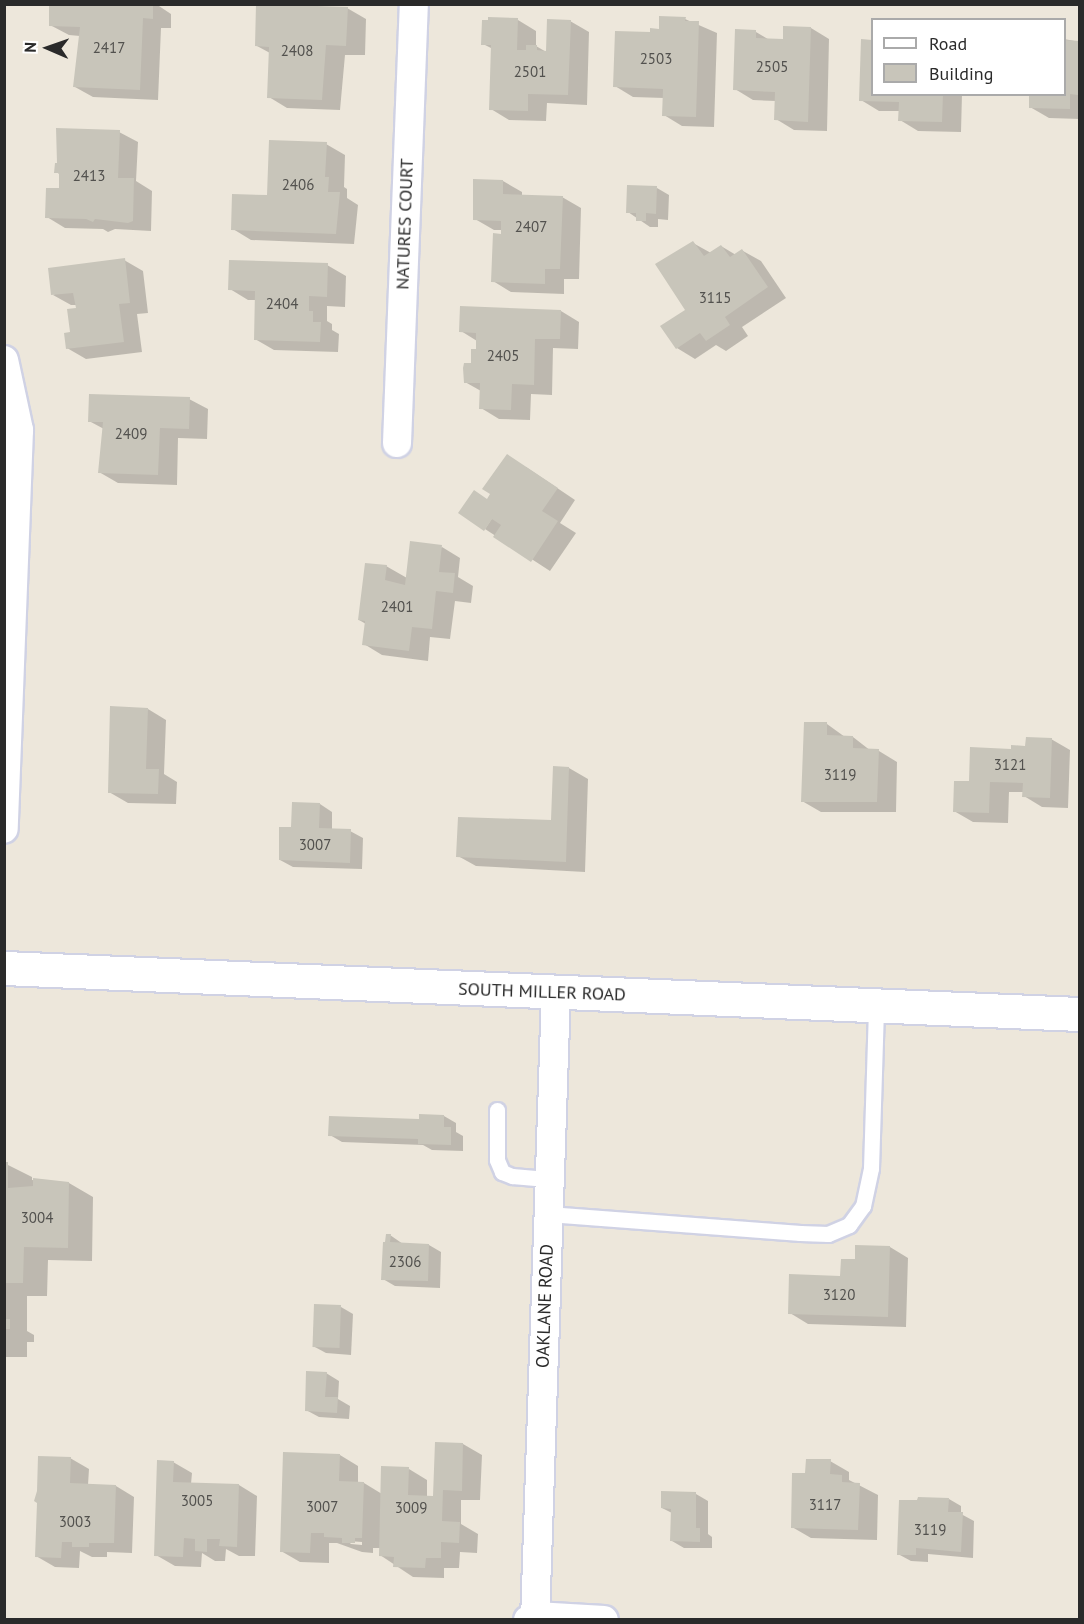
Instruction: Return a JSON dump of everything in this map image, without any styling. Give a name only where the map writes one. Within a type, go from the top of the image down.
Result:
[{"type":"street","name":"NATURES COURT","points":[[397,443],[414,4]]},
{"type":"street","points":[[4,360],[19,430],[4,829]]},
{"type":"street","name":"SOUTH MILLER ROAD","points":[[4,968],[1080,1014]]},
{"type":"street","name":"OAKLANE ROAD","points":[[533,1618],[556,993]]},
{"type":"street","points":[[533,1618],[604,1620]]},
{"type":"lane","points":[[548,1214],[828,1234],[849,1225],[863,1206],[871,1168],[876,1006]]},
{"type":"lane","points":[[497,1110],[497,1160],[502,1172],[512,1176],[549,1179]]},
{"type":"building","points":[[49,4],[153,4],[153,19],[143,18],[140,90],[73,87],[80,27],[49,26]]},
{"type":"building","points":[[256,4],[348,7],[346,46],[326,45],[322,100],[267,98],[269,47],[255,46]]},
{"type":"building","points":[[659,16],[686,17],[685,21],[699,21],[696,117],[662,116],[663,89],[613,87],[615,31],[650,32],[650,28],[659,29]]},
{"type":"building","points":[[488,17],[518,18],[517,50],[526,50],[526,45],[537,45],[537,50],[546,51],[547,19],[571,20],[568,95],[528,94],[528,111],[489,110],[491,45],[481,45],[482,20],[488,20]]},
{"type":"building","points":[[783,26],[811,27],[808,122],[774,120],[775,92],[733,90],[735,29],[756,30],[756,38],[783,39]]},
{"type":"building","points":[[861,39],[871,40],[871,96],[943,96],[942,122],[898,121],[899,102],[859,101]]},
{"type":"building","points":[[1066,40],[1080,41],[1078,95],[1070,94],[1070,109],[1029,108],[1029,96],[1066,96]]},
{"type":"building","points":[[56,128],[120,130],[118,178],[134,178],[133,221],[128,223],[95,219],[93,222],[86,219],[45,218],[46,188],[59,188],[59,173],[54,173],[55,163],[57,163]]},
{"type":"building","points":[[269,140],[327,142],[325,177],[329,177],[328,192],[340,192],[336,234],[231,230],[232,194],[267,195]]},
{"type":"building","points":[[473,179],[503,180],[503,194],[563,196],[560,269],[545,269],[545,284],[491,282],[493,233],[501,234],[501,221],[473,220]]},
{"type":"building","points":[[627,185],[657,186],[656,214],[646,213],[646,221],[636,221],[636,213],[626,213]]},
{"type":"building","points":[[693,241],[704,256],[721,245],[730,257],[742,249],[768,287],[725,317],[730,325],[706,341],[700,333],[676,349],[660,326],[685,310],[655,264]]},
{"type":"building","points":[[125,258],[130,303],[119,304],[124,342],[66,349],[64,333],[70,332],[67,309],[76,308],[73,293],[51,295],[48,268]]},
{"type":"building","points":[[229,260],[328,263],[327,297],[309,296],[309,311],[313,311],[313,322],[321,322],[320,342],[254,340],[255,291],[228,290]]},
{"type":"building","points":[[460,306],[561,310],[560,339],[535,339],[534,385],[512,384],[511,410],[479,409],[480,383],[464,383],[464,363],[471,363],[471,349],[476,349],[476,333],[459,332]]},
{"type":"building","points":[[89,394],[190,397],[189,429],[160,428],[158,475],[98,473],[103,422],[88,422]]},
{"type":"building","points":[[507,454],[558,488],[542,511],[558,521],[531,562],[493,537],[501,525],[492,519],[484,531],[458,513],[474,490],[487,499],[490,494],[482,489]]},
{"type":"building","points":[[410,541],[442,545],[439,572],[455,573],[453,593],[436,591],[432,629],[412,627],[409,651],[362,645],[365,621],[358,620],[365,563],[387,565],[385,580],[405,585]]},
{"type":"building","points":[[110,706],[148,708],[146,769],[159,769],[158,794],[108,793]]},
{"type":"building","points":[[804,722],[827,722],[827,735],[853,736],[853,748],[879,749],[877,802],[801,802]]},
{"type":"building","points":[[1026,737],[1052,738],[1050,798],[1022,797],[1023,783],[990,782],[989,813],[953,812],[954,781],[969,781],[970,747],[1011,749],[1011,745],[1025,746]]},
{"type":"building","points":[[553,766],[569,767],[566,862],[456,857],[458,817],[551,820]]},
{"type":"building","points":[[292,802],[320,803],[319,828],[351,829],[350,863],[279,860],[279,827],[291,827]]},
{"type":"building","points":[[419,1114],[444,1115],[444,1127],[451,1127],[451,1145],[418,1144],[418,1139],[328,1136],[329,1116],[419,1119]]},
{"type":"building","points":[[4,1162],[8,1162],[8,1188],[33,1186],[33,1178],[69,1182],[68,1248],[24,1247],[23,1283],[4,1283]]},
{"type":"building","points":[[386,1234],[391,1234],[390,1242],[429,1244],[428,1281],[381,1280],[383,1242],[385,1242]]},
{"type":"building","points":[[855,1245],[890,1246],[888,1317],[788,1314],[789,1274],[840,1276],[841,1259],[855,1259]]},
{"type":"building","points":[[314,1304],[341,1305],[339,1348],[312,1347]]},
{"type":"building","points":[[4,1319],[10,1319],[10,1329],[4,1329]]},
{"type":"building","points":[[306,1371],[327,1372],[325,1397],[338,1397],[337,1413],[305,1411]]},
{"type":"building","points":[[435,1442],[463,1443],[462,1491],[443,1490],[442,1521],[460,1522],[459,1543],[441,1542],[441,1558],[426,1558],[425,1568],[393,1567],[394,1557],[379,1556],[381,1466],[409,1467],[408,1495],[433,1496]]},
{"type":"building","points":[[283,1452],[340,1454],[339,1481],[364,1482],[362,1538],[355,1538],[355,1543],[342,1543],[342,1538],[324,1537],[324,1533],[311,1533],[310,1553],[280,1552]]},
{"type":"building","points":[[38,1456],[71,1457],[70,1483],[116,1485],[114,1543],[89,1543],[89,1547],[72,1547],[72,1542],[62,1542],[61,1558],[35,1557],[37,1503],[34,1501],[37,1491]]},
{"type":"building","points":[[806,1459],[831,1459],[830,1474],[842,1475],[842,1482],[860,1483],[858,1530],[791,1528],[792,1473],[805,1473]]},
{"type":"building","points":[[157,1460],[174,1461],[173,1482],[239,1484],[237,1547],[219,1546],[220,1539],[207,1539],[207,1552],[195,1551],[195,1539],[184,1538],[183,1557],[154,1556]]},
{"type":"building","points":[[661,1491],[696,1492],[696,1528],[700,1528],[700,1542],[670,1541],[671,1509],[661,1508]]},
{"type":"building","points":[[918,1497],[949,1498],[948,1512],[963,1512],[961,1552],[916,1548],[916,1555],[897,1555],[899,1500],[917,1500]]}]
